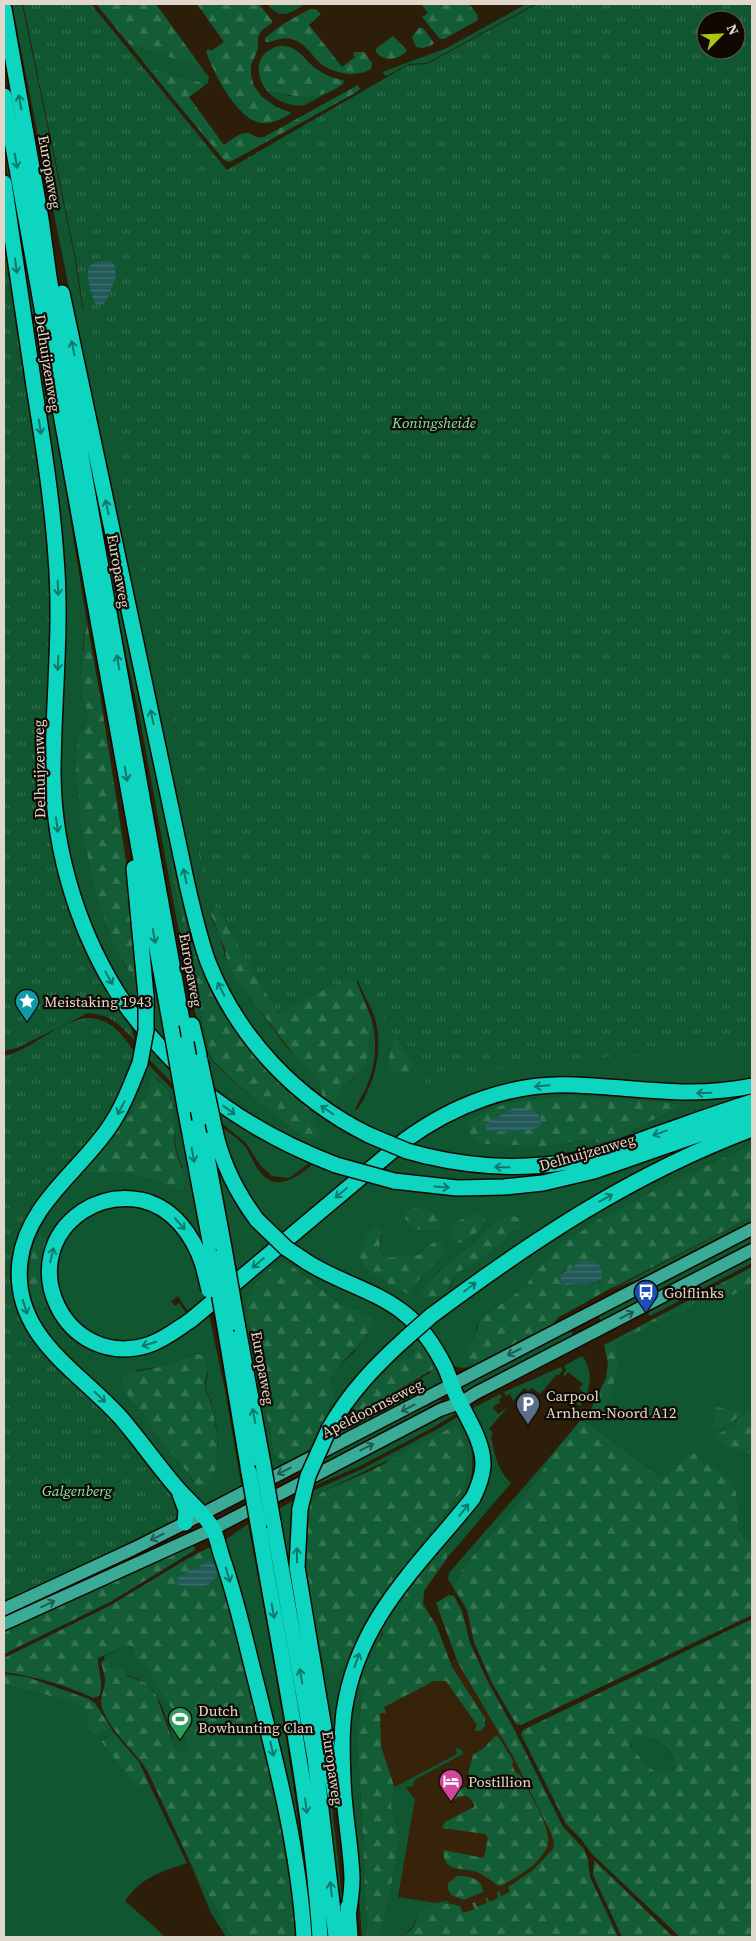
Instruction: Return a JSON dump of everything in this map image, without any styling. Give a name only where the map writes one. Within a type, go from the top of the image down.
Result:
[{"type":"highway","name":"Europaweg","points":[[4,9],[49,277],[200,1119],[213,1257]]},
{"type":"highway","name":"Europaweg","points":[[4,96],[185,1107],[266,1526],[312,1852],[320,1937]]},
{"type":"highway","name":"Delhuijzenweg","points":[[4,184],[53,520],[58,570],[59,622],[53,751],[54,799],[64,863],[77,908],[100,960],[125,1004],[151,1037],[182,1071],[216,1100],[254,1127],[295,1149],[336,1165],[394,1181],[457,1188],[504,1187],[543,1183],[594,1171],[752,1116]]},
{"type":"highway","name":"Delhuijzenweg","points":[[40,219],[55,259],[200,938],[230,1007],[242,1026],[271,1063],[310,1098],[340,1119],[369,1135],[426,1156],[460,1163],[498,1167],[534,1166],[568,1162],[619,1148],[752,1102]]},
{"type":"highway","points":[[134,819],[134,875],[146,996],[146,1030],[140,1063],[124,1102],[111,1125],[89,1153],[44,1203],[30,1228],[22,1250],[20,1284],[26,1312],[42,1339],[64,1364],[121,1418],[178,1490],[195,1506],[213,1528],[228,1574],[245,1638],[282,1788],[298,1870],[304,1937]]},
{"type":"highway","points":[[170,951],[188,1008],[218,1143],[229,1174],[244,1201],[257,1220],[281,1243],[307,1262],[334,1278],[380,1298],[410,1317],[428,1338],[445,1368],[480,1446],[483,1466],[473,1498],[386,1604],[371,1628],[360,1654],[347,1695],[342,1737],[343,1782],[352,1879],[348,1916]]},
{"type":"highway","points":[[213,1257],[196,1248],[187,1232],[170,1213],[146,1201],[120,1198],[94,1205],[80,1213],[65,1227],[58,1238],[51,1256],[50,1280],[58,1310],[78,1334],[102,1346],[121,1348],[142,1347],[167,1336],[191,1320],[421,1128],[462,1107],[504,1092],[556,1085],[604,1086],[682,1094],[722,1092],[752,1086]]},
{"type":"highway","points":[[350,1937],[339,1825],[331,1767],[297,1567],[300,1509],[308,1476],[329,1429],[344,1403],[360,1383],[431,1316],[484,1276],[542,1236],[594,1205],[666,1167],[752,1129]]},
{"type":"highway","name":"Europaweg","points":[[228,1332],[239,1413],[256,1468]]},
{"type":"highway","points":[[178,1490],[186,1510],[185,1523]]},
{"type":"highway","name":"Europaweg","points":[[266,1526],[315,1758],[336,1937]]},
{"type":"main road","name":"Apeldoornseweg","points":[[4,1609],[117,1557],[201,1515],[752,1229]]},
{"type":"main road","points":[[4,1624],[213,1528],[752,1250]]},
{"type":"main road","points":[[575,1321],[583,1337]]},
{"type":"shaded area","points":[[459,1657],[573,1865],[448,1923],[383,1906],[373,1700]]},
{"type":"green space","points":[[12,4],[22,4],[75,259],[82,306],[95,339],[197,832],[202,870],[215,906],[209,913],[219,934],[227,962],[285,1045],[314,1074],[322,1092],[321,1098],[277,1057],[243,1013],[218,964],[199,907],[80,343]]},
{"type":"green space","name":"Koningsheide","points":[[23,4],[91,4],[227,170],[408,65],[427,64],[537,4],[752,4],[752,1047],[718,1053],[619,1056],[502,1068],[425,1084],[369,994],[363,980],[352,982],[347,978],[278,1014],[207,891],[196,830],[100,375],[83,307],[76,260]]},
{"type":"green space","points":[[96,4],[121,4],[123,6],[127,4],[156,4],[202,68],[129,44]]},
{"type":"green space","points":[[197,4],[259,4],[273,22],[262,30],[258,37],[258,49],[251,65],[254,86],[261,96],[276,107],[292,113],[274,122],[262,123],[244,114],[236,105],[220,83],[206,51],[209,49],[211,51],[224,42]]},
{"type":"green space","points":[[267,4],[305,4],[286,14],[281,14]]},
{"type":"green space","points":[[421,4],[469,4],[477,14],[478,20],[444,39],[440,39],[422,17],[428,13]]},
{"type":"green space","points":[[526,4],[535,4],[427,63],[409,64],[386,76],[382,72],[447,48]]},
{"type":"green space","points":[[310,9],[316,9],[321,14],[309,25],[342,67],[355,57],[353,54],[355,52],[364,52],[372,63],[371,69],[351,74],[337,72],[324,66],[297,41],[285,38],[265,42],[265,38],[283,24]]},
{"type":"green space","points":[[419,28],[423,28],[434,43],[432,45],[423,48],[416,47],[412,37]]},
{"type":"green space","points":[[393,36],[406,49],[406,52],[399,57],[387,59],[379,55],[376,49]]},
{"type":"green space","points":[[129,44],[202,68],[209,77],[208,83],[204,86],[200,82],[148,68]]},
{"type":"green space","points":[[279,46],[291,47],[299,52],[317,70],[328,76],[343,80],[344,83],[326,93],[317,95],[298,96],[267,91],[260,78],[259,64],[265,53]]},
{"type":"green space","points":[[148,68],[200,82],[204,86],[189,97],[224,145],[244,133],[264,137],[358,85],[360,89],[230,162],[224,160]]},
{"type":"green space","points":[[267,91],[290,96],[325,94],[307,104],[291,105],[280,101]]},
{"type":"green space","points":[[4,142],[49,386],[86,617],[83,648],[89,717],[88,722],[82,728],[77,747],[77,792],[89,864],[115,942],[126,968],[139,977],[140,1016],[111,971],[75,885],[59,800],[62,662]]},
{"type":"green space","points":[[4,234],[41,484],[51,569],[52,614],[45,768],[50,830],[57,866],[129,1021],[135,1041],[109,1018],[88,1013],[17,1048],[4,1051]]},
{"type":"green space","points":[[79,405],[184,895],[237,1026],[223,1014],[197,960],[188,935],[170,864],[211,1060],[261,1106],[279,1117],[302,1137],[317,1142],[304,1100],[387,1148],[363,1169],[288,1140],[211,1090],[176,916],[140,719],[116,608]]},
{"type":"green space","points":[[86,617],[129,880],[139,977],[134,977],[121,958],[109,932],[90,867],[78,801],[77,746],[81,731],[89,717],[81,689]]},
{"type":"green space","points":[[197,832],[354,975],[372,1020],[369,1051],[365,1064],[359,1073],[343,1086],[334,1107],[321,1098],[322,1092],[314,1074],[295,1056],[236,979],[227,962],[225,950],[209,913],[215,906],[202,870]]},
{"type":"green space","points":[[172,863],[188,935],[210,990],[223,1014],[237,1026],[304,1100],[319,1134],[318,1142],[302,1137],[279,1117],[261,1106],[212,1060],[208,1049],[170,864]]},
{"type":"green space","points":[[146,931],[166,1048],[149,1028]]},
{"type":"green space","points":[[364,974],[395,1030],[387,1066],[416,1060],[752,1043],[752,1082],[736,1085],[539,1082],[398,1140],[363,1124],[334,1107],[343,1086],[355,1077],[369,1051],[372,1020],[375,1038],[373,1065],[364,1093],[355,1111],[364,1098],[375,1070],[378,1051],[378,1031],[373,1013],[357,977]]},
{"type":"green space","name":"Galgenberg","points":[[88,1018],[110,1024],[135,1052],[130,1074],[111,1115],[38,1203],[15,1295],[175,1499],[179,1514],[173,1523],[166,1527],[4,1603],[4,1056],[25,1048],[66,1024]]},
{"type":"green space","points":[[395,1030],[416,1060],[408,1073],[393,1073],[387,1066]]},
{"type":"green space","points":[[148,1046],[170,1069],[172,1083],[146,1056]]},
{"type":"green space","points":[[144,1060],[173,1090],[177,1101],[204,1252],[177,1214],[108,1196],[50,1247],[32,1255],[30,1264],[31,1291],[40,1308],[46,1309],[50,1301],[57,1315],[124,1352],[208,1310],[225,1391],[242,1489],[201,1510],[151,1442],[67,1361],[35,1320],[23,1269],[38,1220],[75,1175],[104,1173],[133,1175],[152,1179],[181,1191],[182,1168],[176,1149],[171,1098],[158,1079],[152,1077],[148,1096],[134,1105],[131,1115],[115,1126]],"holes":[[[197,1354],[208,1372],[205,1389],[211,1400],[218,1451],[215,1472],[193,1482],[188,1473],[152,1430],[144,1415],[132,1403],[137,1370],[159,1367]]]},
{"type":"green space","points":[[152,1076],[165,1088],[172,1103],[175,1147],[183,1173],[184,1189],[181,1191],[177,1190],[156,1180],[133,1175],[104,1173],[75,1175],[115,1126],[131,1115],[134,1105],[148,1096]]},
{"type":"green space","points":[[752,1091],[752,1094],[601,1146],[544,1157],[499,1160],[458,1156],[407,1143],[455,1114],[527,1092]],"holes":[[[578,1095],[675,1104],[672,1111],[642,1125],[632,1132],[600,1143],[588,1140],[573,1141],[530,1099]]]},
{"type":"green space","points":[[578,1095],[664,1102],[676,1104],[677,1107],[627,1135],[600,1143],[588,1140],[545,1146],[485,1144],[474,1139],[468,1130],[469,1121],[494,1108],[521,1101]]},
{"type":"green space","points":[[216,1110],[253,1135],[309,1163],[289,1178],[272,1176],[260,1165],[246,1143],[219,1121]]},
{"type":"green space","points":[[752,1123],[698,1149],[420,1321],[288,1243],[361,1181],[415,1191],[470,1195],[525,1192],[552,1188],[601,1176]],"holes":[[[491,1226],[516,1231],[494,1246],[473,1265],[465,1266],[457,1274],[450,1287],[439,1297],[424,1298],[421,1295],[431,1279]],[[376,1227],[382,1235],[379,1251],[384,1258],[404,1258],[422,1252],[415,1283],[408,1293],[382,1280]]]},
{"type":"green space","points":[[218,1125],[243,1144],[257,1168],[270,1180],[277,1182],[292,1179],[313,1164],[352,1178],[282,1237],[268,1223],[240,1185]]},
{"type":"green space","points":[[210,1134],[275,1243],[236,1276]]},
{"type":"green space","points":[[752,1135],[752,1144],[599,1219],[532,1275],[526,1286],[480,1319],[477,1325],[476,1337],[471,1342],[467,1352],[474,1365],[465,1368],[457,1367],[445,1359],[440,1352],[427,1329],[486,1281],[638,1186]]},
{"type":"green space","points":[[752,1144],[752,1217],[606,1291],[559,1317],[549,1328],[529,1336],[474,1365],[469,1357],[467,1348],[476,1336],[480,1319],[526,1286],[532,1275],[563,1244],[599,1219]],"holes":[[[566,1270],[601,1280],[599,1282],[567,1285],[561,1279],[561,1275]]]},
{"type":"green space","points":[[396,1152],[415,1159],[585,1162],[563,1174],[463,1184],[373,1171]]},
{"type":"green space","points":[[130,1203],[158,1211],[182,1234],[198,1268],[206,1302],[190,1315],[178,1296],[171,1301],[175,1306],[179,1303],[188,1316],[166,1331],[131,1343],[97,1338],[68,1316],[54,1271],[63,1240],[94,1210]]},
{"type":"green space","points":[[413,1208],[427,1210],[435,1214],[440,1221],[441,1227],[438,1230],[421,1230],[411,1227],[405,1218],[408,1210]]},
{"type":"green space","points":[[480,1214],[485,1215],[481,1229],[459,1243],[453,1241],[452,1229],[455,1224],[463,1219]]},
{"type":"green space","points":[[510,1215],[520,1218],[521,1226],[473,1265],[465,1267],[457,1274],[446,1292],[439,1297],[424,1298],[420,1295],[444,1267],[473,1244],[492,1225]]},
{"type":"green space","points":[[752,1217],[752,1224],[726,1234],[633,1282],[611,1290]]},
{"type":"green space","points":[[376,1227],[382,1230],[379,1251],[384,1258],[418,1255],[435,1241],[439,1242],[443,1247],[445,1253],[415,1283],[408,1294],[380,1278],[362,1262],[360,1250],[367,1235]]},
{"type":"green space","points":[[752,1233],[752,1245],[601,1324],[599,1316]]},
{"type":"green space","points":[[42,1236],[48,1241],[50,1247],[50,1301],[48,1307],[43,1309],[37,1305],[30,1289],[31,1256],[35,1240]]},
{"type":"green space","points":[[281,1249],[374,1299],[413,1326],[313,1452],[271,1473],[238,1285]],"holes":[[[287,1262],[339,1303],[373,1316],[368,1334],[352,1354],[337,1368],[331,1383],[333,1395],[330,1406],[324,1416],[306,1432],[273,1451],[251,1335]]]},
{"type":"green space","points":[[752,1254],[752,1263],[650,1316],[648,1313]]},
{"type":"green space","points":[[287,1262],[339,1303],[373,1316],[372,1324],[365,1338],[335,1373],[331,1382],[335,1395],[314,1442],[306,1452],[287,1461],[279,1458],[273,1451],[246,1304],[252,1290],[261,1277],[279,1264]]},
{"type":"green space","points":[[752,1267],[752,1283],[733,1295],[713,1294],[701,1298],[685,1312],[678,1311],[615,1343],[617,1364],[615,1379],[603,1408],[594,1416],[591,1409],[606,1378],[608,1363],[604,1345]]},
{"type":"green space","points":[[752,1269],[752,1546],[686,1458],[662,1479],[585,1421],[595,1414],[607,1386],[608,1360],[605,1346]]},
{"type":"green space","points":[[571,1330],[574,1337],[462,1399],[458,1386]]},
{"type":"green space","points":[[420,1335],[429,1351],[433,1369],[393,1393],[360,1420],[332,1434],[377,1377],[386,1373],[392,1363],[411,1357],[414,1354],[412,1341]]},
{"type":"green space","points":[[412,1341],[414,1354],[382,1375],[365,1391],[338,1424],[355,1397]]},
{"type":"green space","points":[[430,1351],[446,1383],[327,1445],[332,1434],[360,1420],[393,1393],[430,1373],[433,1365],[430,1360]]},
{"type":"green space","points":[[197,1354],[203,1355],[206,1361],[205,1389],[213,1412],[218,1452],[213,1477],[207,1484],[197,1487],[188,1473],[152,1430],[144,1415],[132,1403],[121,1382],[123,1377],[129,1373],[159,1367]]},
{"type":"green space","points":[[582,1356],[590,1374],[590,1381],[587,1394],[580,1406],[575,1402],[583,1392],[579,1388],[583,1384],[568,1372],[565,1376],[563,1375],[566,1370],[564,1366]]},
{"type":"green space","points":[[561,1367],[563,1370],[559,1375],[557,1374],[540,1394],[532,1388],[528,1391],[524,1388],[513,1401],[510,1394],[506,1396],[504,1392]]},
{"type":"green space","points":[[500,1394],[502,1397],[499,1399],[500,1403],[493,1408],[498,1414],[507,1408],[489,1429],[493,1433],[491,1437],[497,1462],[511,1483],[447,1558],[446,1551],[382,1628],[379,1641],[361,1675],[360,1684],[363,1692],[356,1739],[361,1800],[367,1937],[362,1937],[347,1740],[353,1687],[381,1618],[476,1505],[485,1489],[490,1465],[473,1408]]},
{"type":"green space","points":[[434,1399],[442,1400],[316,1471],[320,1461],[361,1436]]},
{"type":"green space","points":[[713,1406],[743,1413],[725,1427],[712,1428],[715,1421]]},
{"type":"green space","points":[[456,1407],[458,1412],[434,1427],[360,1466],[311,1487],[313,1482]]},
{"type":"green space","points":[[748,1410],[752,1413],[752,1454],[727,1447],[713,1437],[734,1425]]},
{"type":"green space","points":[[459,1416],[471,1446],[473,1466],[468,1487],[464,1497],[368,1626],[338,1759],[306,1592],[304,1542],[310,1492],[362,1469]],"holes":[[[386,1461],[462,1491],[374,1606],[360,1630],[349,1659],[323,1662],[306,1565],[309,1505],[322,1492]]]},
{"type":"green space","points":[[580,1421],[585,1421],[662,1479],[686,1458],[695,1453],[698,1459],[727,1477],[736,1492],[738,1528],[752,1545],[752,1615],[521,1725],[516,1724],[491,1681],[474,1642],[467,1610],[453,1587],[466,1564],[540,1476],[549,1458]]},
{"type":"green space","points":[[454,1426],[459,1427],[468,1459],[467,1474],[462,1491],[374,1606],[360,1630],[349,1659],[338,1674],[327,1669],[323,1662],[314,1619],[306,1565],[309,1505],[322,1492],[372,1470]]},
{"type":"green space","points":[[549,1458],[540,1476],[466,1564],[453,1587],[448,1579],[449,1573]]},
{"type":"green space","points":[[299,1498],[297,1505],[344,1919],[342,1937],[335,1860],[321,1753],[278,1509]]},
{"type":"green space","points":[[248,1524],[293,1782],[311,1937],[221,1543]]},
{"type":"green space","points":[[194,1545],[195,1550],[110,1602],[4,1654],[4,1632]]},
{"type":"green space","points":[[212,1546],[217,1549],[287,1829],[300,1937],[232,1937],[190,1862],[148,1772],[111,1725],[102,1708],[101,1701],[105,1676],[101,1662],[105,1660],[111,1668],[123,1668],[126,1676],[146,1683],[156,1695],[175,1747],[178,1752],[187,1752],[189,1747],[187,1741],[171,1708],[156,1686],[149,1671],[136,1660],[132,1647],[128,1645],[98,1658],[101,1691],[99,1696],[93,1698],[50,1682],[4,1672],[4,1658],[111,1605]]},
{"type":"green space","points":[[442,1548],[446,1551],[447,1558],[424,1591],[423,1604],[437,1627],[452,1667],[485,1718],[485,1726],[480,1731],[475,1730],[477,1725],[446,1681],[434,1681],[384,1707],[386,1713],[380,1713],[381,1746],[394,1786],[391,1805],[400,1839],[385,1919],[378,1937],[367,1937],[361,1800],[356,1739],[363,1692],[358,1684],[363,1667],[383,1635],[382,1626],[401,1593]]},
{"type":"green space","points":[[449,1595],[454,1596],[462,1611],[470,1643],[488,1682],[514,1729],[563,1827],[584,1849],[588,1860],[590,1877],[618,1937],[402,1937],[413,1927],[417,1917],[424,1909],[440,1904],[451,1904],[460,1906],[463,1913],[475,1909],[472,1903],[475,1902],[477,1907],[487,1903],[485,1898],[487,1897],[490,1902],[498,1898],[497,1892],[499,1891],[501,1896],[510,1892],[508,1887],[533,1870],[553,1849],[554,1842],[514,1758],[458,1663],[436,1603]]},
{"type":"green space","points":[[752,1619],[752,1937],[680,1937],[592,1854],[581,1839],[566,1824],[521,1734],[523,1730]],"holes":[[[639,1736],[659,1742],[668,1750],[672,1756],[675,1770],[660,1773],[644,1763],[630,1746],[630,1741]]]},
{"type":"green space","points":[[128,1645],[132,1647],[136,1660],[149,1671],[156,1686],[171,1708],[187,1741],[189,1747],[187,1753],[178,1752],[175,1747],[164,1712],[151,1688],[140,1680],[115,1670],[106,1662],[104,1656]]},
{"type":"green space","points":[[4,1674],[27,1677],[89,1699],[95,1703],[111,1728],[97,1736],[88,1727],[88,1713],[84,1708],[41,1693],[4,1685]]},
{"type":"green space","points":[[4,1685],[41,1693],[84,1708],[88,1713],[97,1736],[111,1728],[114,1733],[101,1740],[140,1786],[149,1784],[187,1863],[152,1876],[138,1886],[125,1901],[164,1937],[4,1937]]},
{"type":"green space","points":[[114,1733],[139,1762],[149,1784],[137,1787],[101,1741]]},
{"type":"green space","points":[[496,1735],[513,1761],[512,1765],[516,1773],[520,1775],[544,1821],[548,1840],[547,1847],[536,1862],[527,1870],[500,1886],[479,1873],[451,1866],[444,1858],[443,1850],[484,1858],[488,1838],[485,1834],[442,1828],[445,1822],[474,1807],[470,1798],[462,1796],[453,1800],[448,1791],[459,1785],[461,1789],[472,1784],[468,1774],[473,1755],[484,1748]]},
{"type":"green space","points":[[639,1736],[653,1739],[664,1746],[671,1756],[675,1770],[659,1773],[645,1765],[636,1755],[630,1741]]},
{"type":"green space","points":[[455,1747],[462,1750],[463,1754],[416,1779],[412,1787],[406,1788],[415,1799],[398,1897],[437,1903],[446,1901],[451,1903],[426,1908],[421,1911],[413,1927],[402,1937],[378,1937],[385,1919],[400,1839],[391,1805],[393,1788],[457,1754]]},
{"type":"green space","points":[[594,1860],[673,1937],[622,1937],[593,1875]]},
{"type":"green space","points":[[190,1862],[232,1937],[226,1937],[211,1913]]},
{"type":"green space","points":[[457,1876],[470,1877],[478,1881],[483,1892],[464,1900],[451,1895],[448,1884]]},
{"type":"water","points":[[110,261],[114,264],[116,276],[106,302],[100,305],[95,303],[92,295],[88,269],[94,263]]},
{"type":"water","points":[[515,1108],[527,1109],[537,1113],[541,1120],[541,1126],[530,1130],[487,1130],[485,1125]]},
{"type":"water","points":[[583,1260],[598,1263],[601,1268],[602,1278],[598,1282],[566,1285],[561,1281],[561,1274]]},
{"type":"water","points":[[210,1561],[213,1563],[217,1574],[211,1583],[201,1587],[189,1587],[178,1584],[177,1580],[180,1576]]},
{"type":"place","name":"Meistaking 1943","points":[[27,1022]]},
{"type":"place","name":"Golflinks","points":[[646,1313]]},
{"type":"place","name":"Carpool Arnhem-Noord A12","points":[[528,1425]]},
{"type":"place","name":"Dutch Bowhunting Clan","points":[[180,1740]]},
{"type":"place","name":"Postillion","points":[[451,1802]]}]
